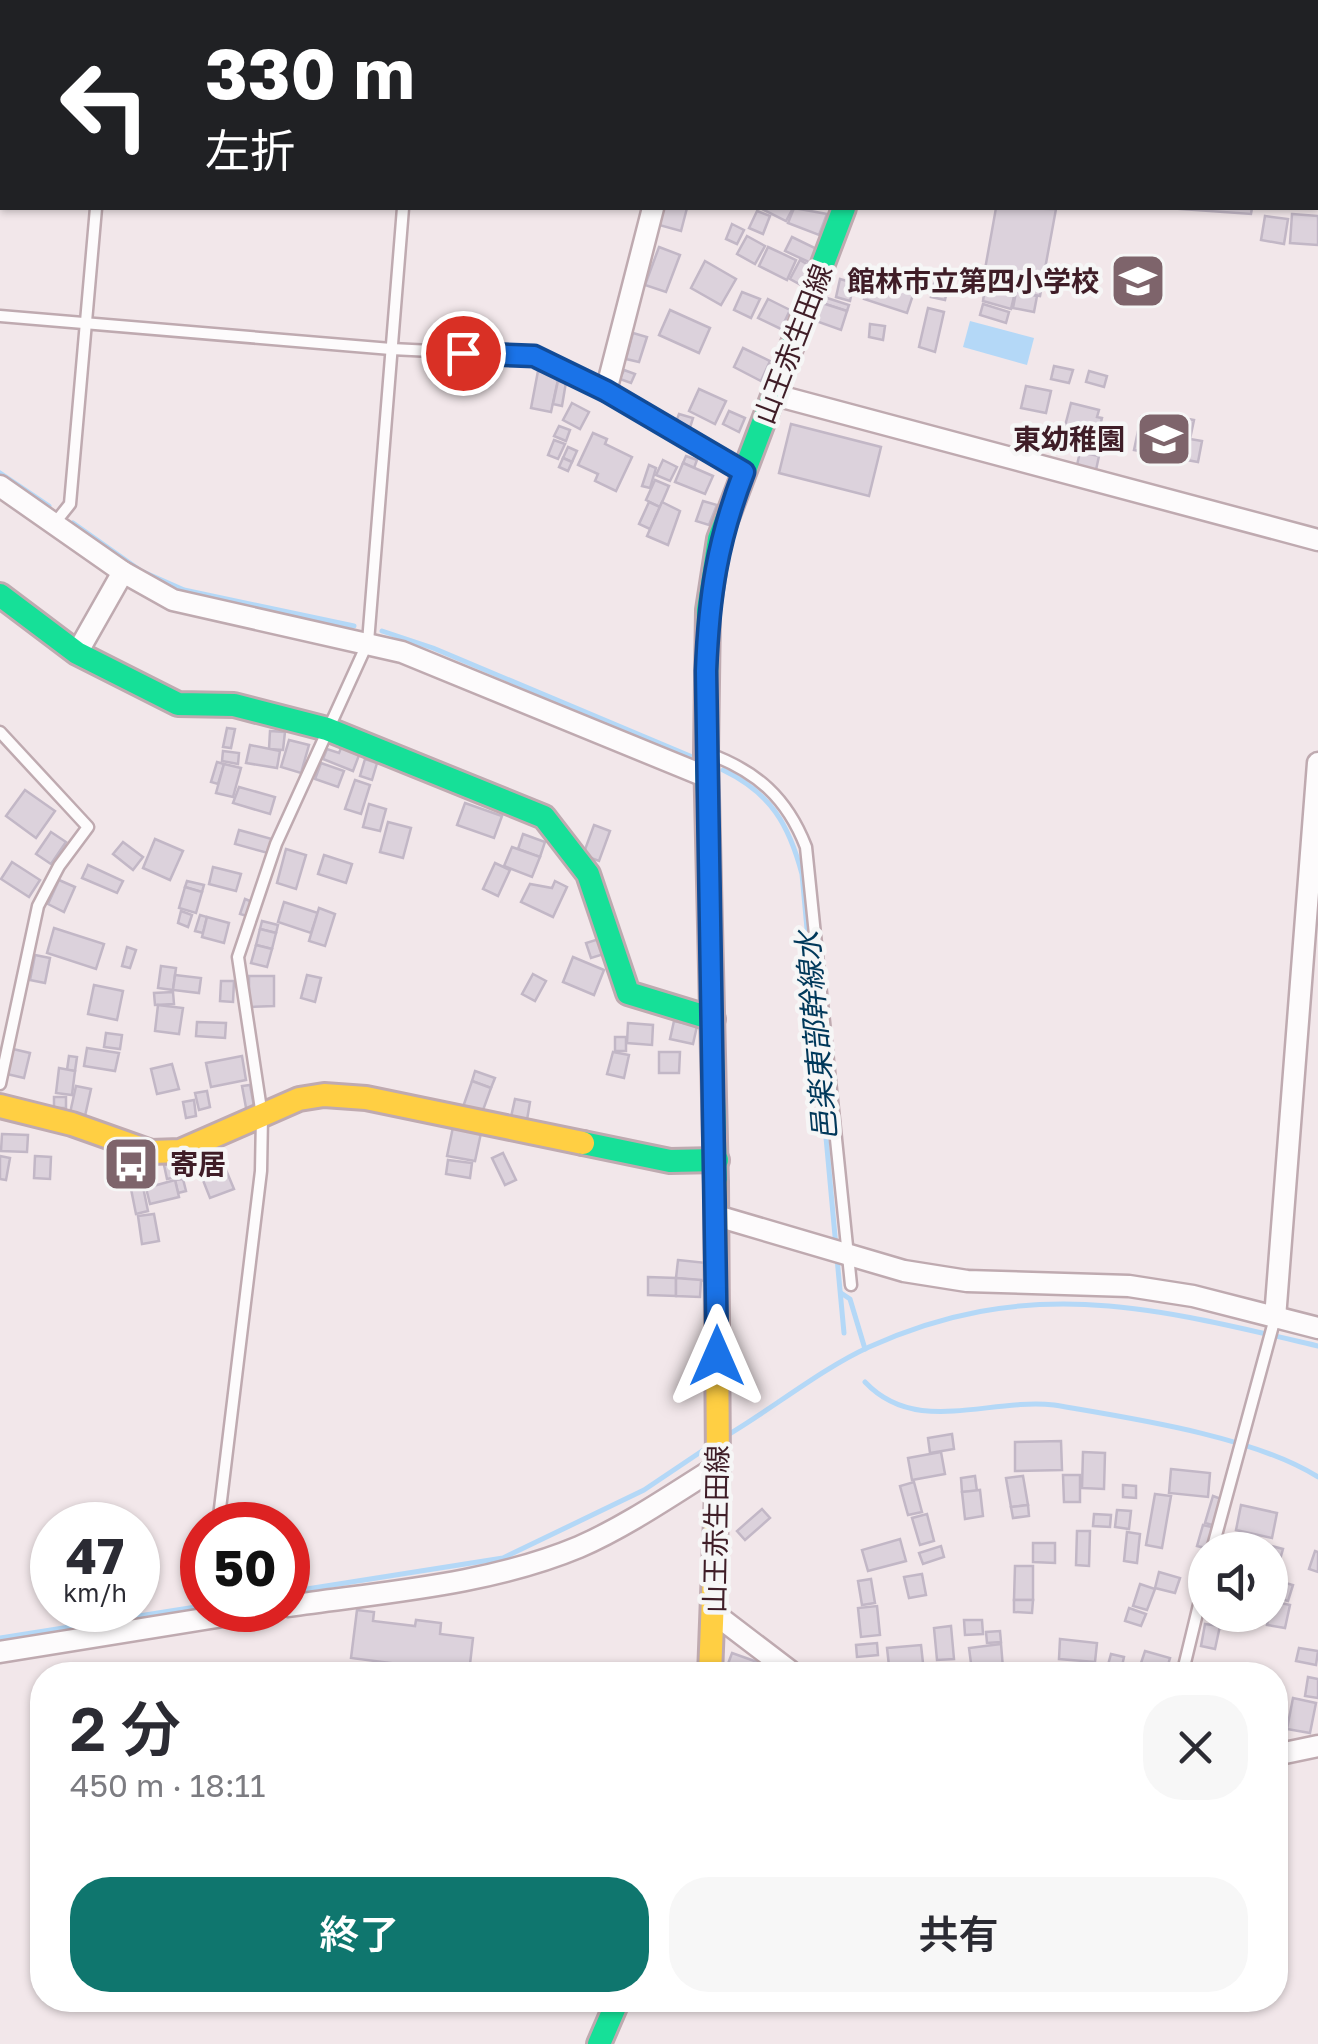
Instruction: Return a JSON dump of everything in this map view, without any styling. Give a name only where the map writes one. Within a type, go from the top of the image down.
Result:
[{"type":"street","points":[[606,391],[652,210]]},
{"type":"street","name":"山王赤生田線","points":[[711,1662],[718,1466],[717,1160],[706,753],[711,578],[744,472],[843,210]]},
{"type":"street","points":[[775,395],[1318,540]]},
{"type":"street","points":[[0,486],[123,572],[173,600],[368,642],[707,777]]},
{"type":"street","points":[[77,654],[123,572]]},
{"type":"street","points":[[0,595],[77,654],[178,704],[234,705],[327,730],[544,817],[588,874],[628,993],[714,1019]]},
{"type":"street","points":[[1275,1318],[1318,763]]},
{"type":"street","points":[[0,1106],[72,1124],[152,1152],[180,1150],[299,1099],[324,1095],[366,1098],[670,1161],[717,1160]]},
{"type":"street","points":[[717,1216],[840,1256],[967,1280],[1130,1286],[1193,1296],[1318,1328]]},
{"type":"street","points":[[310,1603],[412,1588],[549,1558],[581,1546],[718,1466]]},
{"type":"street","points":[[715,1614],[778,1662]]},
{"type":"street","points":[[0,1652],[180,1619]]},
{"type":"street","points":[[1288,1752],[1318,1746]]},
{"type":"street","points":[[599,2044],[613,2012]]},
{"type":"lane","points":[[54,524],[70,504],[96,210]]},
{"type":"lane","points":[[221,1502],[261,1171],[262,1116],[238,958],[276,844],[368,642],[403,210]]},
{"type":"lane","points":[[0,316],[391,349],[534,356],[606,391],[744,472]]},
{"type":"lane","points":[[0,732],[88,827],[59,866],[38,906],[0,1084]]},
{"type":"lane","points":[[706,753],[746,771],[782,799],[806,847],[840,1256],[851,1284]]},
{"type":"lane","points":[[1217,1532],[1275,1318]]},
{"type":"lane","points":[[1185,1662],[1192,1632]]},
{"type":"water","points":[[970,321],[1034,338],[1027,365],[963,347]]},
{"type":"building","points":[[663,210],[686,210],[681,231],[659,225]]},
{"type":"building","points":[[764,210],[792,210],[786,221]]},
{"type":"building","points":[[793,210],[827,214],[819,235],[788,223]]},
{"type":"building","points":[[996,210],[1056,210],[1040,296],[982,286]]},
{"type":"building","points":[[1195,210],[1252,210],[1251,214]]},
{"type":"building","points":[[757,211],[770,216],[763,234],[749,228]]},
{"type":"building","points":[[1292,214],[1318,216],[1318,245],[1290,243]]},
{"type":"building","points":[[1265,216],[1288,219],[1284,244],[1261,240]]},
{"type":"building","points":[[732,224],[744,230],[737,244],[726,239]]},
{"type":"building","points":[[747,236],[765,246],[755,264],[737,254]]},
{"type":"building","points":[[792,237],[817,249],[811,263],[785,251]]},
{"type":"building","points":[[659,247],[680,255],[666,292],[645,285]]},
{"type":"building","points":[[768,247],[796,260],[787,280],[759,266]]},
{"type":"building","points":[[800,260],[810,266],[801,285],[790,279]]},
{"type":"building","points":[[705,261],[736,279],[721,305],[691,288]]},
{"type":"building","points":[[898,274],[919,280],[914,292],[894,285]]},
{"type":"building","points":[[936,275],[950,278],[945,300],[931,297]]},
{"type":"building","points":[[871,277],[914,292],[907,313],[864,299]]},
{"type":"building","points":[[840,279],[854,283],[850,301],[836,297]]},
{"type":"building","points":[[985,287],[1015,292],[1011,309],[983,301]]},
{"type":"building","points":[[742,292],[760,299],[751,318],[734,310]]},
{"type":"building","points":[[1016,292],[1037,296],[1034,312],[1013,308]]},
{"type":"building","points":[[824,297],[849,305],[847,311],[822,303]]},
{"type":"building","points":[[768,299],[790,310],[781,329],[758,318]]},
{"type":"building","points":[[822,303],[847,311],[841,330],[816,321]]},
{"type":"building","points":[[983,304],[1009,312],[1006,323],[980,315]]},
{"type":"building","points":[[928,308],[944,312],[935,352],[919,347]]},
{"type":"building","points":[[670,310],[710,328],[699,353],[659,335]]},
{"type":"building","points":[[870,324],[885,326],[883,340],[869,337]]},
{"type":"building","points":[[633,333],[647,337],[639,362],[626,359]]},
{"type":"building","points":[[743,348],[770,361],[761,381],[734,367]]},
{"type":"building","points":[[1054,366],[1073,370],[1069,383],[1051,379]]},
{"type":"building","points":[[624,370],[635,374],[631,383],[620,379]]},
{"type":"building","points":[[538,371],[559,375],[551,412],[531,408]]},
{"type":"building","points":[[1089,371],[1107,376],[1104,387],[1086,382]]},
{"type":"building","points":[[558,381],[566,382],[562,406],[553,404]]},
{"type":"building","points":[[1026,386],[1051,391],[1046,413],[1021,408]]},
{"type":"building","points":[[699,389],[726,401],[715,424],[689,411]]},
{"type":"building","points":[[572,403],[589,412],[580,429],[563,420]]},
{"type":"building","points":[[1071,403],[1099,410],[1097,417],[1102,418],[1098,434],[1065,426]]},
{"type":"building","points":[[729,411],[745,418],[739,432],[723,424]]},
{"type":"building","points":[[679,414],[693,418],[688,434],[673,430]]},
{"type":"building","points":[[1172,416],[1194,420],[1190,439],[1202,441],[1198,462],[1164,456]]},
{"type":"building","points":[[1141,417],[1170,423],[1164,456],[1134,450]]},
{"type":"building","points":[[791,424],[881,447],[869,496],[779,473]]},
{"type":"building","points":[[559,426],[570,430],[566,441],[554,436]]},
{"type":"building","points":[[593,433],[607,439],[605,444],[632,457],[616,491],[595,481],[598,474],[578,465]]},
{"type":"building","points":[[554,440],[565,444],[558,459],[548,455]]},
{"type":"building","points":[[568,447],[577,451],[572,462],[563,458]]},
{"type":"building","points":[[1080,452],[1099,456],[1096,470],[1077,465]]},
{"type":"building","points":[[686,456],[697,460],[694,468],[683,463]]},
{"type":"building","points":[[563,458],[572,462],[568,471],[559,467]]},
{"type":"building","points":[[663,460],[677,467],[670,481],[656,475]]},
{"type":"building","points":[[683,463],[713,476],[705,494],[675,482]]},
{"type":"building","points":[[649,465],[656,468],[650,488],[642,486]]},
{"type":"building","points":[[655,480],[669,486],[660,507],[646,500]]},
{"type":"building","points":[[703,501],[717,505],[709,525],[696,521]]},
{"type":"building","points":[[649,502],[660,507],[650,529],[639,524]]},
{"type":"building","points":[[662,502],[680,511],[668,545],[647,536]]},
{"type":"building","points":[[227,728],[235,729],[231,748],[223,747]]},
{"type":"building","points":[[270,731],[285,732],[283,750],[269,749]]},
{"type":"building","points":[[289,740],[309,745],[301,773],[281,767]]},
{"type":"building","points":[[343,743],[361,750],[353,771],[323,759],[327,749],[339,753]]},
{"type":"building","points":[[250,745],[280,751],[277,768],[246,763]]},
{"type":"building","points":[[223,751],[239,753],[238,764],[222,761]]},
{"type":"building","points":[[365,759],[377,763],[372,780],[360,776]]},
{"type":"building","points":[[217,762],[224,764],[218,784],[211,782]]},
{"type":"building","points":[[321,763],[344,771],[338,787],[315,779]]},
{"type":"building","points":[[224,764],[241,768],[233,797],[216,793]]},
{"type":"building","points":[[355,780],[370,785],[361,814],[345,809]]},
{"type":"building","points":[[239,787],[275,797],[270,814],[233,803]]},
{"type":"building","points":[[25,790],[55,811],[36,838],[6,816]]},
{"type":"building","points":[[465,803],[502,816],[494,838],[457,825]]},
{"type":"building","points":[[369,804],[386,809],[380,831],[363,827]]},
{"type":"building","points":[[388,822],[411,828],[403,858],[380,852]]},
{"type":"building","points":[[594,825],[610,831],[599,861],[583,855]]},
{"type":"building","points":[[239,830],[272,839],[268,853],[235,844]]},
{"type":"building","points":[[51,832],[66,842],[51,864],[36,854]]},
{"type":"building","points":[[523,834],[545,842],[540,857],[518,849]]},
{"type":"building","points":[[155,839],[183,851],[170,880],[143,868]]},
{"type":"building","points":[[123,842],[143,857],[133,870],[113,854]]},
{"type":"building","points":[[512,847],[540,857],[532,877],[504,866]]},
{"type":"building","points":[[286,849],[306,855],[296,889],[277,883]]},
{"type":"building","points":[[324,855],[352,864],[346,883],[318,874]]},
{"type":"building","points":[[12,862],[40,880],[29,897],[1,879]]},
{"type":"building","points":[[495,863],[510,870],[498,896],[483,889]]},
{"type":"building","points":[[88,865],[123,881],[117,893],[82,878]]},
{"type":"building","points":[[213,867],[241,874],[236,891],[209,884]]},
{"type":"building","points":[[59,880],[75,887],[64,912],[48,904]]},
{"type":"building","points":[[187,881],[204,885],[202,892],[185,887]]},
{"type":"building","points":[[555,881],[567,887],[553,917],[521,902],[530,884],[552,888]]},
{"type":"building","points":[[185,887],[202,892],[196,913],[179,908]]},
{"type":"building","points":[[245,899],[255,903],[250,917],[240,914]]},
{"type":"building","points":[[284,902],[318,913],[311,933],[278,922]]},
{"type":"building","points":[[319,908],[335,914],[325,946],[309,941]]},
{"type":"building","points":[[181,911],[192,915],[188,927],[178,923]]},
{"type":"building","points":[[200,915],[207,917],[203,933],[195,931]]},
{"type":"building","points":[[207,917],[229,923],[224,943],[202,937]]},
{"type":"building","points":[[262,921],[278,925],[276,933],[260,929]]},
{"type":"building","points":[[54,928],[104,944],[96,969],[47,953]]},
{"type":"building","points":[[260,929],[276,933],[272,949],[256,945]]},
{"type":"building","points":[[599,939],[604,954],[591,958],[586,943]]},
{"type":"building","points":[[256,945],[272,949],[267,967],[251,963]]},
{"type":"building","points":[[127,947],[136,950],[130,968],[122,966]]},
{"type":"building","points":[[35,955],[50,958],[45,983],[30,980]]},
{"type":"building","points":[[573,957],[604,970],[594,995],[563,982]]},
{"type":"building","points":[[161,966],[176,968],[173,990],[158,988]]},
{"type":"building","points":[[533,974],[546,981],[535,1001],[522,994]]},
{"type":"building","points":[[175,975],[201,978],[199,993],[173,990]]},
{"type":"building","points":[[307,975],[321,978],[315,1002],[301,998]]},
{"type":"building","points":[[249,976],[274,976],[274,1006],[249,1007]]},
{"type":"building","points":[[221,981],[234,981],[233,1002],[220,1001]]},
{"type":"building","points":[[94,985],[123,991],[117,1020],[88,1014]]},
{"type":"building","points":[[173,992],[174,1004],[155,1005],[154,993]]},
{"type":"building","points":[[158,1005],[183,1008],[179,1034],[155,1031]]},
{"type":"building","points":[[674,1021],[697,1026],[693,1044],[670,1039]]},
{"type":"building","points":[[197,1022],[226,1023],[225,1038],[196,1036]]},
{"type":"building","points":[[628,1023],[653,1025],[652,1045],[627,1043]]},
{"type":"building","points":[[106,1033],[122,1035],[120,1049],[104,1047]]},
{"type":"building","points":[[615,1037],[626,1037],[626,1051],[615,1051]]},
{"type":"building","points":[[87,1048],[119,1053],[115,1071],[84,1066]]},
{"type":"building","points":[[13,1049],[30,1053],[24,1078],[7,1074]]},
{"type":"building","points":[[613,1052],[629,1055],[624,1078],[607,1074]]},
{"type":"building","points":[[659,1052],[680,1052],[679,1073],[659,1073]]},
{"type":"building","points":[[69,1056],[77,1057],[75,1071],[67,1070]]},
{"type":"building","points":[[242,1056],[246,1080],[211,1087],[206,1063]]},
{"type":"building","points":[[172,1064],[179,1089],[157,1094],[151,1069]]},
{"type":"building","points":[[59,1068],[75,1071],[72,1095],[56,1093]]},
{"type":"building","points":[[475,1071],[495,1078],[491,1088],[472,1081]]},
{"type":"building","points":[[472,1081],[491,1088],[482,1113],[463,1107]]},
{"type":"building","points":[[250,1085],[255,1112],[247,1113],[242,1086]]},
{"type":"building","points":[[76,1086],[91,1089],[85,1116],[70,1113]]},
{"type":"building","points":[[207,1091],[210,1107],[199,1110],[195,1093]]},
{"type":"building","points":[[54,1097],[66,1097],[66,1108],[54,1108]]},
{"type":"building","points":[[515,1099],[530,1102],[527,1120],[511,1117]]},
{"type":"building","points":[[194,1100],[196,1116],[186,1118],[183,1102]]},
{"type":"building","points":[[453,1127],[481,1133],[475,1161],[447,1156]]},
{"type":"building","points":[[2,1134],[28,1135],[27,1152],[1,1151]]},
{"type":"building","points":[[216,1146],[234,1189],[210,1198],[193,1155]]},
{"type":"building","points":[[503,1153],[516,1180],[505,1185],[492,1158]]},
{"type":"building","points":[[0,1156],[10,1158],[6,1180],[0,1179]]},
{"type":"building","points":[[35,1156],[51,1157],[50,1179],[34,1178]]},
{"type":"building","points":[[448,1160],[472,1163],[470,1178],[446,1174]]},
{"type":"building","points":[[179,1162],[182,1176],[167,1179],[164,1165]]},
{"type":"building","points":[[183,1179],[186,1191],[178,1193],[175,1180]]},
{"type":"building","points":[[175,1180],[179,1197],[150,1204],[146,1188]]},
{"type":"building","points":[[143,1187],[148,1211],[136,1214],[131,1189]]},
{"type":"building","points":[[154,1214],[159,1241],[142,1244],[138,1216]]},
{"type":"building","points":[[678,1260],[707,1263],[705,1281],[676,1278]]},
{"type":"building","points":[[648,1277],[676,1278],[676,1296],[648,1295]]},
{"type":"building","points":[[676,1278],[701,1280],[700,1297],[676,1296]]},
{"type":"building","points":[[952,1434],[954,1449],[930,1453],[928,1438]]},
{"type":"building","points":[[1061,1441],[1062,1470],[1015,1471],[1015,1442]]},
{"type":"building","points":[[941,1452],[945,1474],[912,1480],[908,1458]]},
{"type":"building","points":[[1083,1452],[1105,1453],[1104,1489],[1082,1488]]},
{"type":"building","points":[[1171,1469],[1210,1473],[1208,1497],[1169,1493]]},
{"type":"building","points":[[1063,1475],[1080,1475],[1080,1502],[1064,1502]]},
{"type":"building","points":[[975,1476],[977,1491],[962,1492],[961,1478]]},
{"type":"building","points":[[1023,1476],[1028,1505],[1011,1507],[1006,1478]]},
{"type":"building","points":[[914,1482],[922,1512],[908,1515],[900,1486]]},
{"type":"building","points":[[1123,1485],[1136,1486],[1136,1498],[1123,1497]]},
{"type":"building","points":[[980,1490],[983,1516],[965,1519],[962,1492]]},
{"type":"building","points":[[1155,1494],[1171,1496],[1162,1548],[1146,1545]]},
{"type":"building","points":[[1213,1496],[1224,1500],[1216,1526],[1205,1523]]},
{"type":"building","points":[[1028,1505],[1029,1516],[1013,1518],[1011,1507]]},
{"type":"building","points":[[1241,1505],[1277,1513],[1273,1532],[1236,1530]]},
{"type":"building","points":[[762,1509],[770,1518],[745,1540],[737,1531]]},
{"type":"building","points":[[1117,1510],[1131,1511],[1129,1529],[1115,1527]]},
{"type":"building","points":[[927,1514],[934,1541],[920,1545],[912,1518]]},
{"type":"building","points":[[1094,1514],[1111,1515],[1110,1527],[1093,1526]]},
{"type":"building","points":[[1203,1525],[1216,1528],[1215,1532],[1201,1532]]},
{"type":"building","points":[[1077,1531],[1090,1531],[1089,1566],[1076,1565]]},
{"type":"building","points":[[1127,1532],[1140,1534],[1137,1563],[1124,1561]]},
{"type":"building","points":[[900,1539],[906,1561],[868,1571],[862,1550]]},
{"type":"building","points":[[1033,1543],[1055,1543],[1055,1563],[1033,1562]]},
{"type":"building","points":[[941,1546],[944,1557],[923,1564],[919,1553]]},
{"type":"building","points":[[1315,1551],[1318,1552],[1318,1572],[1309,1569]]},
{"type":"building","points":[[1015,1566],[1033,1566],[1033,1600],[1014,1600]]},
{"type":"building","points":[[1159,1572],[1180,1578],[1175,1593],[1155,1588]]},
{"type":"building","points":[[922,1574],[926,1595],[909,1598],[904,1577]]},
{"type":"building","points":[[871,1579],[875,1603],[862,1605],[858,1581]]},
{"type":"building","points":[[1140,1584],[1155,1589],[1147,1610],[1133,1606]]},
{"type":"building","points":[[1014,1600],[1033,1600],[1032,1613],[1014,1612]]},
{"type":"building","points":[[877,1606],[880,1635],[861,1637],[858,1608]]},
{"type":"building","points":[[1129,1608],[1146,1614],[1141,1626],[1125,1621]]},
{"type":"building","points":[[357,1610],[374,1612],[373,1621],[415,1626],[416,1620],[441,1623],[440,1634],[473,1638],[470,1662],[351,1658]]},
{"type":"building","points":[[964,1620],[982,1620],[983,1634],[965,1635]]},
{"type":"building","points":[[951,1626],[954,1659],[937,1660],[934,1628]]},
{"type":"building","points":[[1000,1631],[1001,1642],[987,1643],[986,1632]]},
{"type":"building","points":[[1204,1632],[1219,1632],[1215,1649],[1201,1646]]},
{"type":"building","points":[[1060,1639],[1097,1643],[1095,1662],[1059,1659]]},
{"type":"building","points":[[877,1643],[878,1655],[857,1657],[856,1645]]},
{"type":"building","points":[[1001,1644],[1002,1662],[971,1662],[969,1648]]},
{"type":"building","points":[[921,1645],[923,1662],[889,1662],[887,1648]]},
{"type":"building","points":[[1299,1648],[1318,1651],[1316,1665],[1296,1661]]},
{"type":"building","points":[[1145,1651],[1170,1658],[1169,1662],[1141,1662]]},
{"type":"building","points":[[732,1653],[757,1662],[729,1662]]},
{"type":"building","points":[[1111,1654],[1124,1657],[1123,1662],[1109,1662]]},
{"type":"building","points":[[1308,1677],[1318,1679],[1318,1698],[1305,1696]]},
{"type":"building","points":[[1293,1698],[1316,1703],[1310,1733],[1288,1729]]},
{"type":"waterway","name":"邑楽東部幹線水","points":[[0,473],[49,506]]},
{"type":"waterway","name":"邑楽東部幹線水","points":[[73,523],[141,571],[184,590],[354,626]]},
{"type":"waterway","name":"邑楽東部幹線水","points":[[382,631],[433,648],[690,756]]},
{"type":"waterway","name":"邑楽東部幹線水","points":[[723,770],[754,789],[776,812],[791,840],[802,874],[836,1247]]},
{"type":"waterway","name":"邑楽東部幹線水","points":[[837,1258],[844,1333]]},
{"type":"waterway","points":[[841,1293],[850,1299],[865,1349]]},
{"type":"waterway","points":[[726,1436],[869,1347],[928,1324],[984,1311],[1039,1305],[1147,1310],[1318,1346]]},
{"type":"waterway","points":[[865,1382],[885,1398],[930,1411],[1054,1405],[1154,1423],[1260,1450],[1318,1477]]},
{"type":"waterway","points":[[310,1589],[503,1558],[644,1490],[708,1447]]},
{"type":"waterway","points":[[0,1638],[180,1609]]},
{"type":"traffic: fast","points":[[716,1184],[706,753],[708,610],[719,539],[843,210]]},
{"type":"traffic: fast","points":[[0,595],[77,653],[178,704],[234,705],[327,729],[544,817],[588,874],[628,993],[713,1019]]},
{"type":"traffic: fast","points":[[583,1143],[670,1161],[717,1160]]},
{"type":"traffic: fast","points":[[599,2044],[613,2012]]},
{"type":"traffic: slow","points":[[0,1106],[72,1124],[151,1152],[180,1151],[299,1099],[324,1095],[366,1098],[583,1143]]},
{"type":"traffic: slow","points":[[710,1662],[718,1466],[716,1184]]},
{"type":"place","name":"館林市立第四小学校","points":[[1138,281]]},
{"type":"place","name":"東幼稚園","points":[[1164,439]]},
{"type":"place","name":"寄居","points":[[131,1164]]},
{"type":"route","points":[[463,353],[534,356],[606,391],[744,472],[711,578],[706,671],[717,1160],[717,1356]]}]
